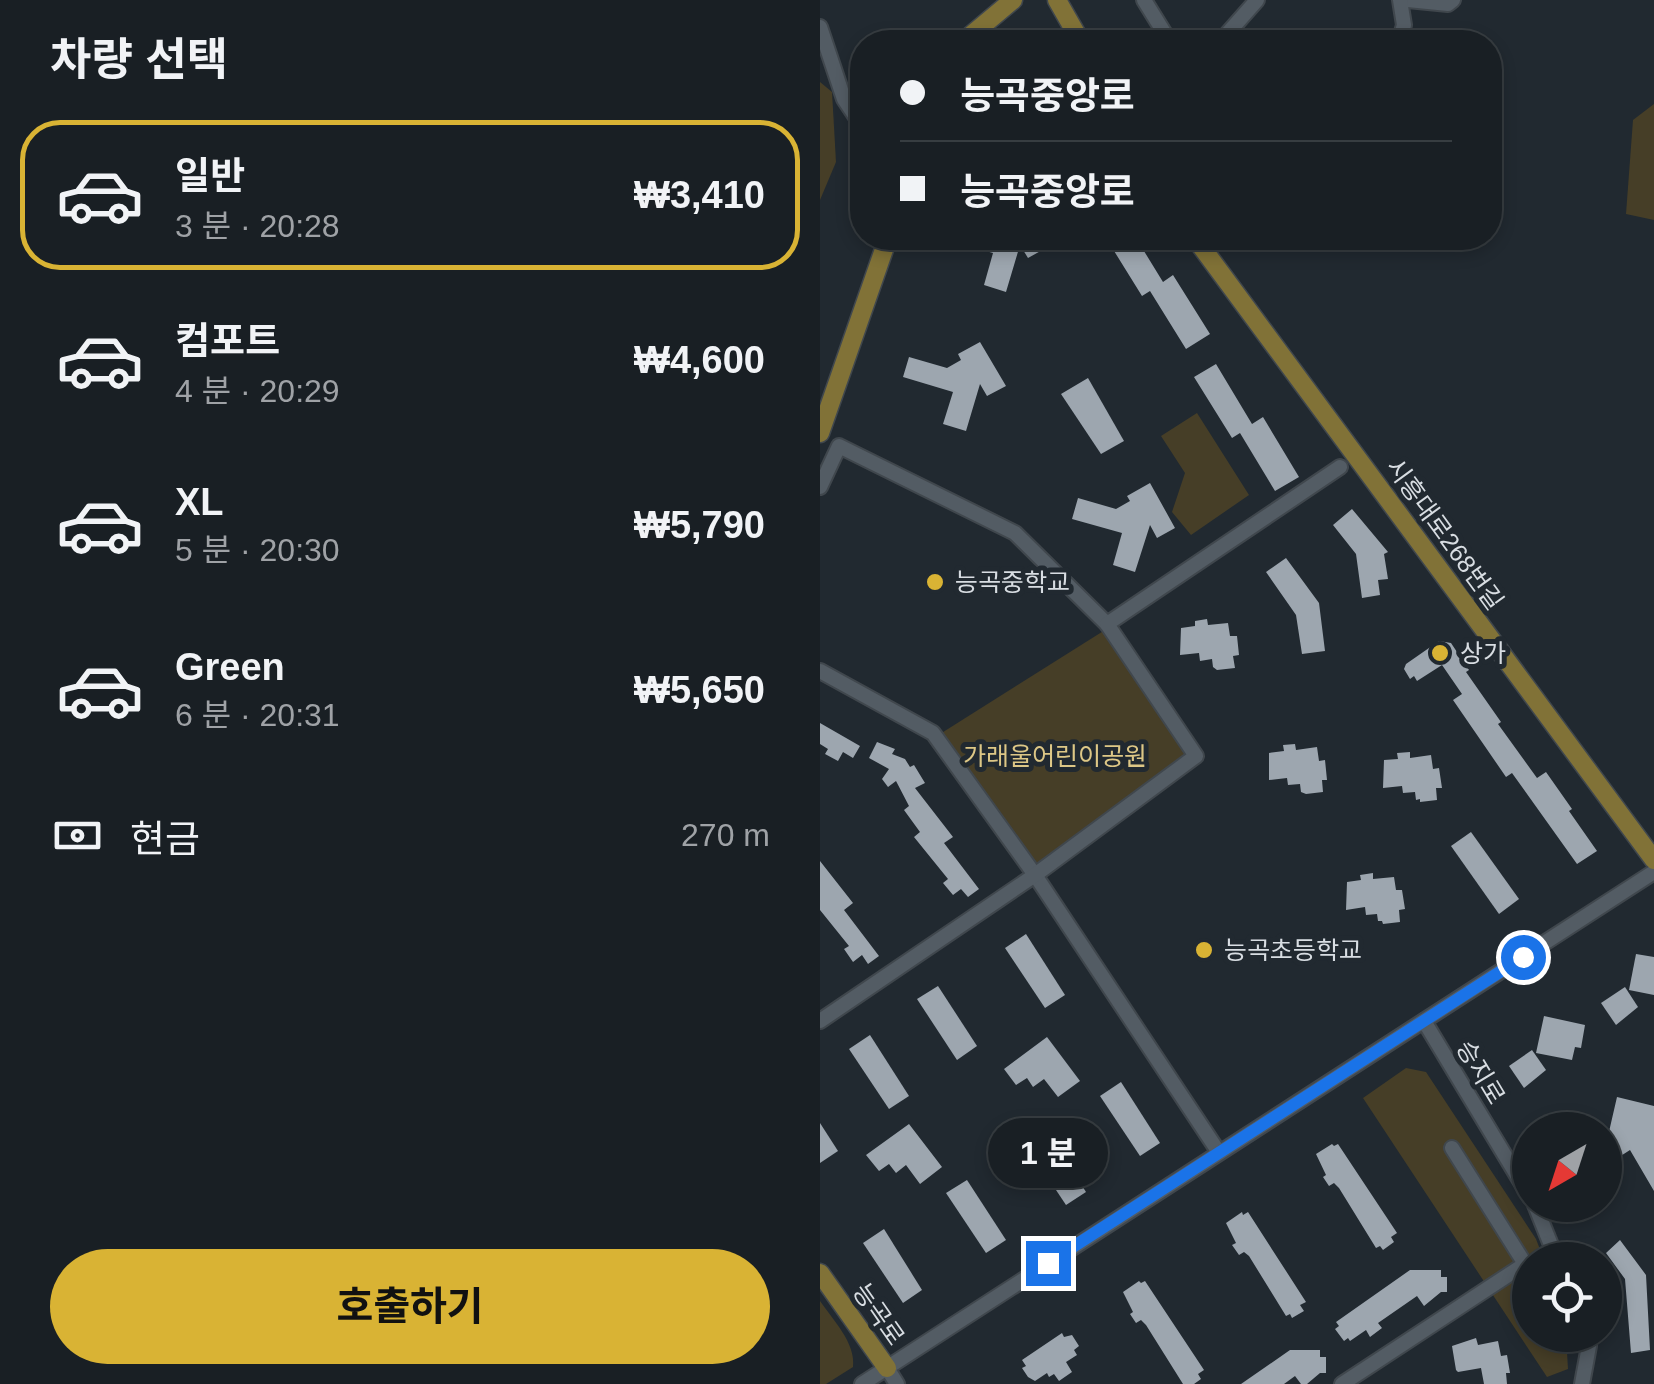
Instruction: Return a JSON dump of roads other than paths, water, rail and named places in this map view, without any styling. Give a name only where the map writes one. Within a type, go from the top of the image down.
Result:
[{"type":"main road","points":[[977,30],[1013,0]]},
{"type":"main road","points":[[1057,0],[1073,30]]},
{"type":"main road","points":[[820,432],[884,250]]},
{"type":"main road","name":"시흥대로268번길","points":[[1204,250],[1654,860]]},
{"type":"main road","name":"능곡로","points":[[820,1273],[892,1376]]},
{"type":"street","points":[[1144,0],[1163,30]]},
{"type":"street","points":[[1231,30],[1257,0]]},
{"type":"street","points":[[1400,0],[1403,30]]},
{"type":"street","points":[[1408,0],[1448,4],[1454,0]]},
{"type":"street","points":[[820,27],[850,108]]},
{"type":"street","points":[[820,487],[838,446],[1015,533],[1107,624],[1196,756],[1035,876],[820,1022]]},
{"type":"street","points":[[1107,624],[1340,467]]},
{"type":"street","points":[[820,671],[932,734],[1035,876],[1218,1151]]},
{"type":"street","points":[[862,1384],[892,1376],[1218,1151],[1654,872]]},
{"type":"street","name":"승지로","points":[[1424,1021],[1512,1167]]},
{"type":"street","points":[[1342,1384],[1525,1264],[1452,1148]]},
{"type":"street","points":[[1582,1384],[1588,1352]]},
{"type":"place","name":"능곡중학교","points":[[935,582]]},
{"type":"place","name":"상가","points":[[1440,653]]},
{"type":"place","name":"능곡초등학교","points":[[1204,950]]},
{"type":"park label","name":"가래울어린이공원","points":[[1055,756]]}]
